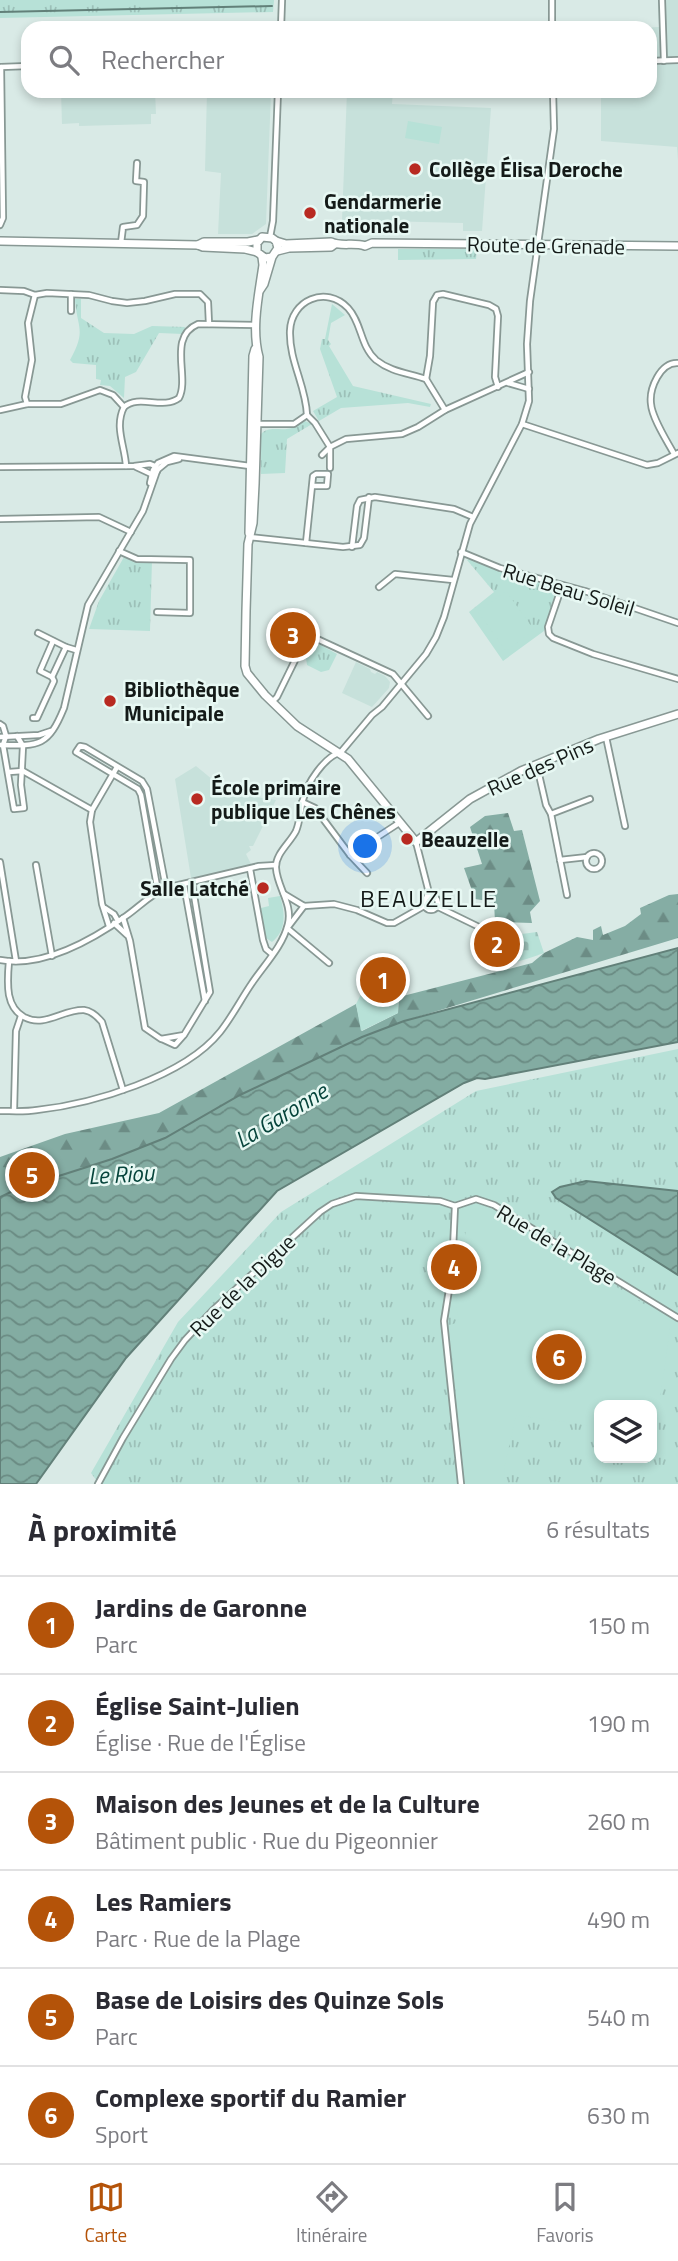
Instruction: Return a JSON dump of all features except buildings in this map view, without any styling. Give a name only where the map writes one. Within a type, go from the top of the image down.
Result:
[{"type":"street","points":[[281,21],[282,0]]},
{"type":"street","points":[[552,0],[552,21]]},
{"type":"street","points":[[662,0],[664,61]]},
{"type":"street","points":[[657,61],[678,60]]},
{"type":"street","points":[[0,225],[3,218],[1,67],[21,66]]},
{"type":"street","points":[[260,289],[274,254],[278,98]]},
{"type":"street","points":[[287,928],[289,916],[276,865],[297,829],[302,802],[312,780],[329,759],[341,752],[426,654],[436,637],[472,517],[522,424],[529,388],[527,344],[530,301],[554,129],[554,98]]},
{"type":"street","points":[[121,243],[122,226],[137,225],[143,216],[144,182],[136,181],[137,163]]},
{"type":"street","points":[[198,245],[204,242],[248,242],[264,237],[273,239]]},
{"type":"street","name":"Route de Grenade","points":[[273,239],[283,243],[335,244],[368,241],[678,246]]},
{"type":"street","points":[[258,240],[256,246],[259,255],[260,289],[253,356],[256,424],[253,523],[249,537],[245,666],[251,680],[297,726],[338,752],[357,768],[415,842],[428,889],[424,906],[394,923],[387,923],[357,910],[334,904],[304,906],[284,894]]},
{"type":"street","points":[[0,241],[198,245],[245,249],[259,255],[274,254]]},
{"type":"street","name":"Route de Grenade","points":[[274,254],[286,248],[331,247],[335,244]]},
{"type":"street","points":[[0,290],[24,291],[35,295],[89,295],[127,303],[175,294],[200,295],[208,302],[209,324]]},
{"type":"street","points":[[71,294],[71,311]]},
{"type":"street","points":[[445,410],[426,379],[433,302],[437,295],[443,294],[496,309],[498,316],[495,377],[498,387]]},
{"type":"street","points":[[27,404],[25,397],[32,360],[28,323],[35,295]]},
{"type":"street","points":[[330,468],[330,447],[307,415],[307,405],[293,360],[290,322],[298,307],[316,296],[334,299],[355,318],[366,348],[377,361],[396,372],[426,379]]},
{"type":"street","points":[[126,467],[120,430],[120,417],[124,407],[133,402],[167,403],[179,398],[183,386],[180,360],[186,332],[198,324],[257,325]]},
{"type":"street","points":[[522,424],[646,465],[658,463],[676,453],[651,404],[658,375],[671,363],[678,363]]},
{"type":"street","points":[[322,455],[330,447],[346,439],[402,434],[445,410],[529,372]]},
{"type":"street","points":[[507,383],[529,388]]},
{"type":"street","points":[[0,410],[27,404],[61,404],[100,390],[111,393],[124,407]]},
{"type":"street","points":[[256,424],[294,424],[307,415]]},
{"type":"street","points":[[149,491],[151,474],[168,457],[253,466]]},
{"type":"street","points":[[0,467],[126,467],[150,464],[156,469]]},
{"type":"street","points":[[134,466],[151,474]]},
{"type":"street","points":[[2,745],[39,744],[52,731],[64,708],[76,650],[92,596],[143,511],[156,469]]},
{"type":"street","points":[[306,543],[313,486]]},
{"type":"street","points":[[352,547],[357,506],[360,500],[369,497],[454,509],[472,517]]},
{"type":"street","points":[[249,537],[352,547],[360,545],[364,538],[369,497]]},
{"type":"street","points":[[0,519],[99,517],[131,532]]},
{"type":"street","points":[[119,551],[137,559],[190,560],[190,613],[157,612]]},
{"type":"street","name":"Rue Beau Soleil","points":[[461,552],[500,568],[586,591],[678,624]]},
{"type":"street","points":[[379,587],[395,574],[453,580]]},
{"type":"street","points":[[562,586],[548,627],[553,638],[593,654],[678,679]]},
{"type":"street","points":[[38,633],[76,650]]},
{"type":"street","points":[[272,702],[305,640],[310,638],[323,640],[330,646],[341,648],[393,674],[428,716]]},
{"type":"street","points":[[52,677],[40,671],[53,641]]},
{"type":"street","points":[[33,718],[37,718],[66,647]]},
{"type":"street","name":"Rue des Pins","points":[[415,842],[483,791],[521,771],[606,737],[678,714]]},
{"type":"street","points":[[0,724],[3,726],[2,745],[14,809],[24,808],[21,785],[23,746],[16,736]]},
{"type":"street","points":[[3,736],[39,735],[52,731]]},
{"type":"street","points":[[606,737],[625,826]]},
{"type":"street","points":[[158,892],[138,789],[76,752],[80,746],[142,781],[147,789],[166,888]]},
{"type":"street","points":[[537,766],[545,805],[551,814],[567,895]]},
{"type":"street","points":[[117,767],[92,810],[90,822],[104,908],[128,936]]},
{"type":"street","points":[[9,772],[23,771],[92,810]]},
{"type":"street","points":[[551,814],[590,799]]},
{"type":"street","points":[[302,802],[315,808],[367,873]]},
{"type":"street","points":[[350,855],[400,822]]},
{"type":"street","points":[[148,837],[156,836]]},
{"type":"street","points":[[560,860],[587,857]]},
{"type":"street","points":[[0,862],[16,961]]},
{"type":"street","points":[[36,865],[52,956]]},
{"type":"street","points":[[0,960],[31,961],[52,956],[116,922],[166,888],[259,866],[276,865]]},
{"type":"street","points":[[250,869],[263,940],[266,949],[272,954]]},
{"type":"street","points":[[116,922],[127,927],[145,1028],[175,1045],[210,992],[192,883]]},
{"type":"street","points":[[184,885],[205,1002]]},
{"type":"street","points":[[427,897],[436,898],[438,907]]},
{"type":"street","points":[[0,1111],[36,1111],[84,1102],[123,1090],[176,1066],[219,1033],[304,906]]},
{"type":"street","points":[[424,906],[431,911],[438,907]]},
{"type":"street","points":[[438,907],[478,926],[482,931],[485,955]]},
{"type":"street","points":[[104,908],[114,914],[116,922]]},
{"type":"street","points":[[287,928],[330,963]]},
{"type":"street","points":[[9,961],[9,998],[21,1016],[42,1021],[84,1010],[98,1017],[102,1022],[123,1090]]},
{"type":"street","points":[[14,1110],[16,1031],[21,1016]]},
{"type":"street","points":[[161,1039],[184,1035]]},
{"type":"street","name":"Rue de la Digue","points":[[98,1484],[171,1359],[185,1340],[213,1310],[320,1212],[332,1204],[356,1196],[440,1200],[455,1206]]},
{"type":"street","name":"Rue de la Plage","points":[[455,1206],[476,1199],[494,1205],[678,1318]]},
{"type":"street","points":[[455,1206],[452,1271],[444,1321],[461,1484]]},
{"type":"shaded area","points":[[658,0],[678,0],[678,160],[677,147],[601,141],[601,98],[657,98]]},
{"type":"shaded area","points":[[61,98],[155,98],[156,114],[151,114],[151,124],[62,124]]},
{"type":"shaded area","points":[[207,98],[271,98],[266,224],[252,234],[218,234],[221,173],[205,171]]},
{"type":"shaded area","name":"Collège Élisa Deroche","points":[[347,98],[392,98],[392,104],[491,108],[482,231],[463,231],[463,223],[342,220]]},
{"type":"shaded area","points":[[356,662],[375,674],[377,672],[385,676],[390,682],[389,688],[372,707],[342,693]]},
{"type":"shaded area","points":[[196,766],[224,789],[235,794],[276,800],[253,846],[249,846],[251,850],[246,854],[251,864],[248,866],[191,878],[175,779]]},
{"type":"green space","points":[[0,0],[274,0],[273,12],[0,18]]},
{"type":"green space","points":[[408,121],[442,127],[439,144],[405,138]]},
{"type":"green space","points":[[398,249],[477,249],[476,259],[398,260]]},
{"type":"green space","points":[[75,299],[81,299],[81,318],[104,333],[134,334],[152,326],[185,327],[183,334],[159,333],[136,372],[125,377],[124,398],[110,386],[100,385],[101,380],[96,379],[96,365],[73,363],[70,360],[80,335]]},
{"type":"green space","points":[[332,304],[345,315],[331,323],[329,346],[353,386],[431,404],[430,407],[408,403],[341,408],[319,421],[313,411],[337,397],[320,349],[322,339],[325,339]]},
{"type":"green space","points":[[305,421],[312,424],[287,439],[285,473],[261,474],[260,435],[268,430],[289,429]]},
{"type":"green space","points":[[124,557],[137,561],[152,560],[150,631],[89,629],[99,601]]},
{"type":"green space","points":[[467,560],[552,586],[556,590],[544,631],[503,661],[469,612],[494,592]]},
{"type":"green space","points":[[506,591],[534,630],[506,651],[478,612]]},
{"type":"green space","points":[[315,642],[337,654],[329,670],[321,672],[307,665],[306,658],[310,650],[306,648]]},
{"type":"green space","points":[[508,813],[514,831],[522,830],[540,901],[530,912],[532,923],[495,922],[494,902],[475,899],[464,868],[482,864],[470,827],[485,816]]},
{"type":"green space","points":[[678,894],[678,938],[404,1021],[362,1037],[240,1095],[165,1138],[0,1197],[0,1157],[65,1134],[159,1113],[356,1004],[362,1031],[398,1013],[399,997],[532,963],[544,953],[577,937],[593,940],[593,930],[601,926],[603,935],[625,926],[641,914],[640,908],[669,895]]},
{"type":"green space","points":[[280,896],[283,909],[282,927],[272,942],[266,938],[261,908],[269,906],[268,898]]},
{"type":"green space","points":[[537,932],[544,953],[521,961],[504,963],[491,958],[487,951],[501,959],[506,955],[502,933],[505,936]]},
{"type":"green space","points":[[379,959],[398,962],[398,1013],[361,1031],[356,1004]]},
{"type":"green space","points":[[678,1049],[678,1484],[99,1484],[91,1473],[178,1322],[281,1212],[476,1091]]},
{"type":"green space","points":[[489,1207],[671,1321],[657,1421],[657,1400],[594,1400],[594,1426],[516,1415],[504,1469],[505,1484],[464,1484],[450,1325],[459,1322],[456,1305],[467,1221],[473,1210]]},
{"type":"water","points":[[678,948],[678,1042],[485,1079],[477,1078],[277,1191],[126,1358],[36,1484],[0,1484],[0,1197],[165,1138],[240,1095],[362,1037],[404,1021]]},
{"type":"water","points":[[586,1181],[678,1191],[678,1275],[556,1198],[552,1192],[560,1187]]},
{"type":"waterway","points":[[0,12],[272,6]]},
{"type":"place","name":"Collège Élisa Deroche","points":[[415,169]]},
{"type":"place","name":"Gendarmerie nationale","points":[[310,213]]},
{"type":"place","name":"Maison des Jeunes et de la Culture","points":[[293,635]]},
{"type":"place","name":"Bibliothèque Municipale","points":[[110,701]]},
{"type":"place","name":"École primaire publique Les Chênes","points":[[197,799]]},
{"type":"place","name":"Beauzelle","points":[[407,839]]},
{"type":"place","name":"Salle Latché","points":[[263,888]]},
{"type":"place","name":"Église Saint-Julien","points":[[497,944]]},
{"type":"place","name":"Jardins de Garonne","points":[[383,980]]},
{"type":"place","name":"Base de Loisirs des Quinze Sols","points":[[32,1175]]},
{"type":"place","name":"Les Ramiers","points":[[454,1267]]},
{"type":"place","name":"Complexe sportif du Ramier","points":[[559,1357]]},
{"type":"district","name":"BEAUZELLE","points":[[429,898]]},
{"type":"water label","name":"La Garonne","points":[[281,1115]]},
{"type":"water label","name":"Le Riou","points":[[121,1174]]}]
